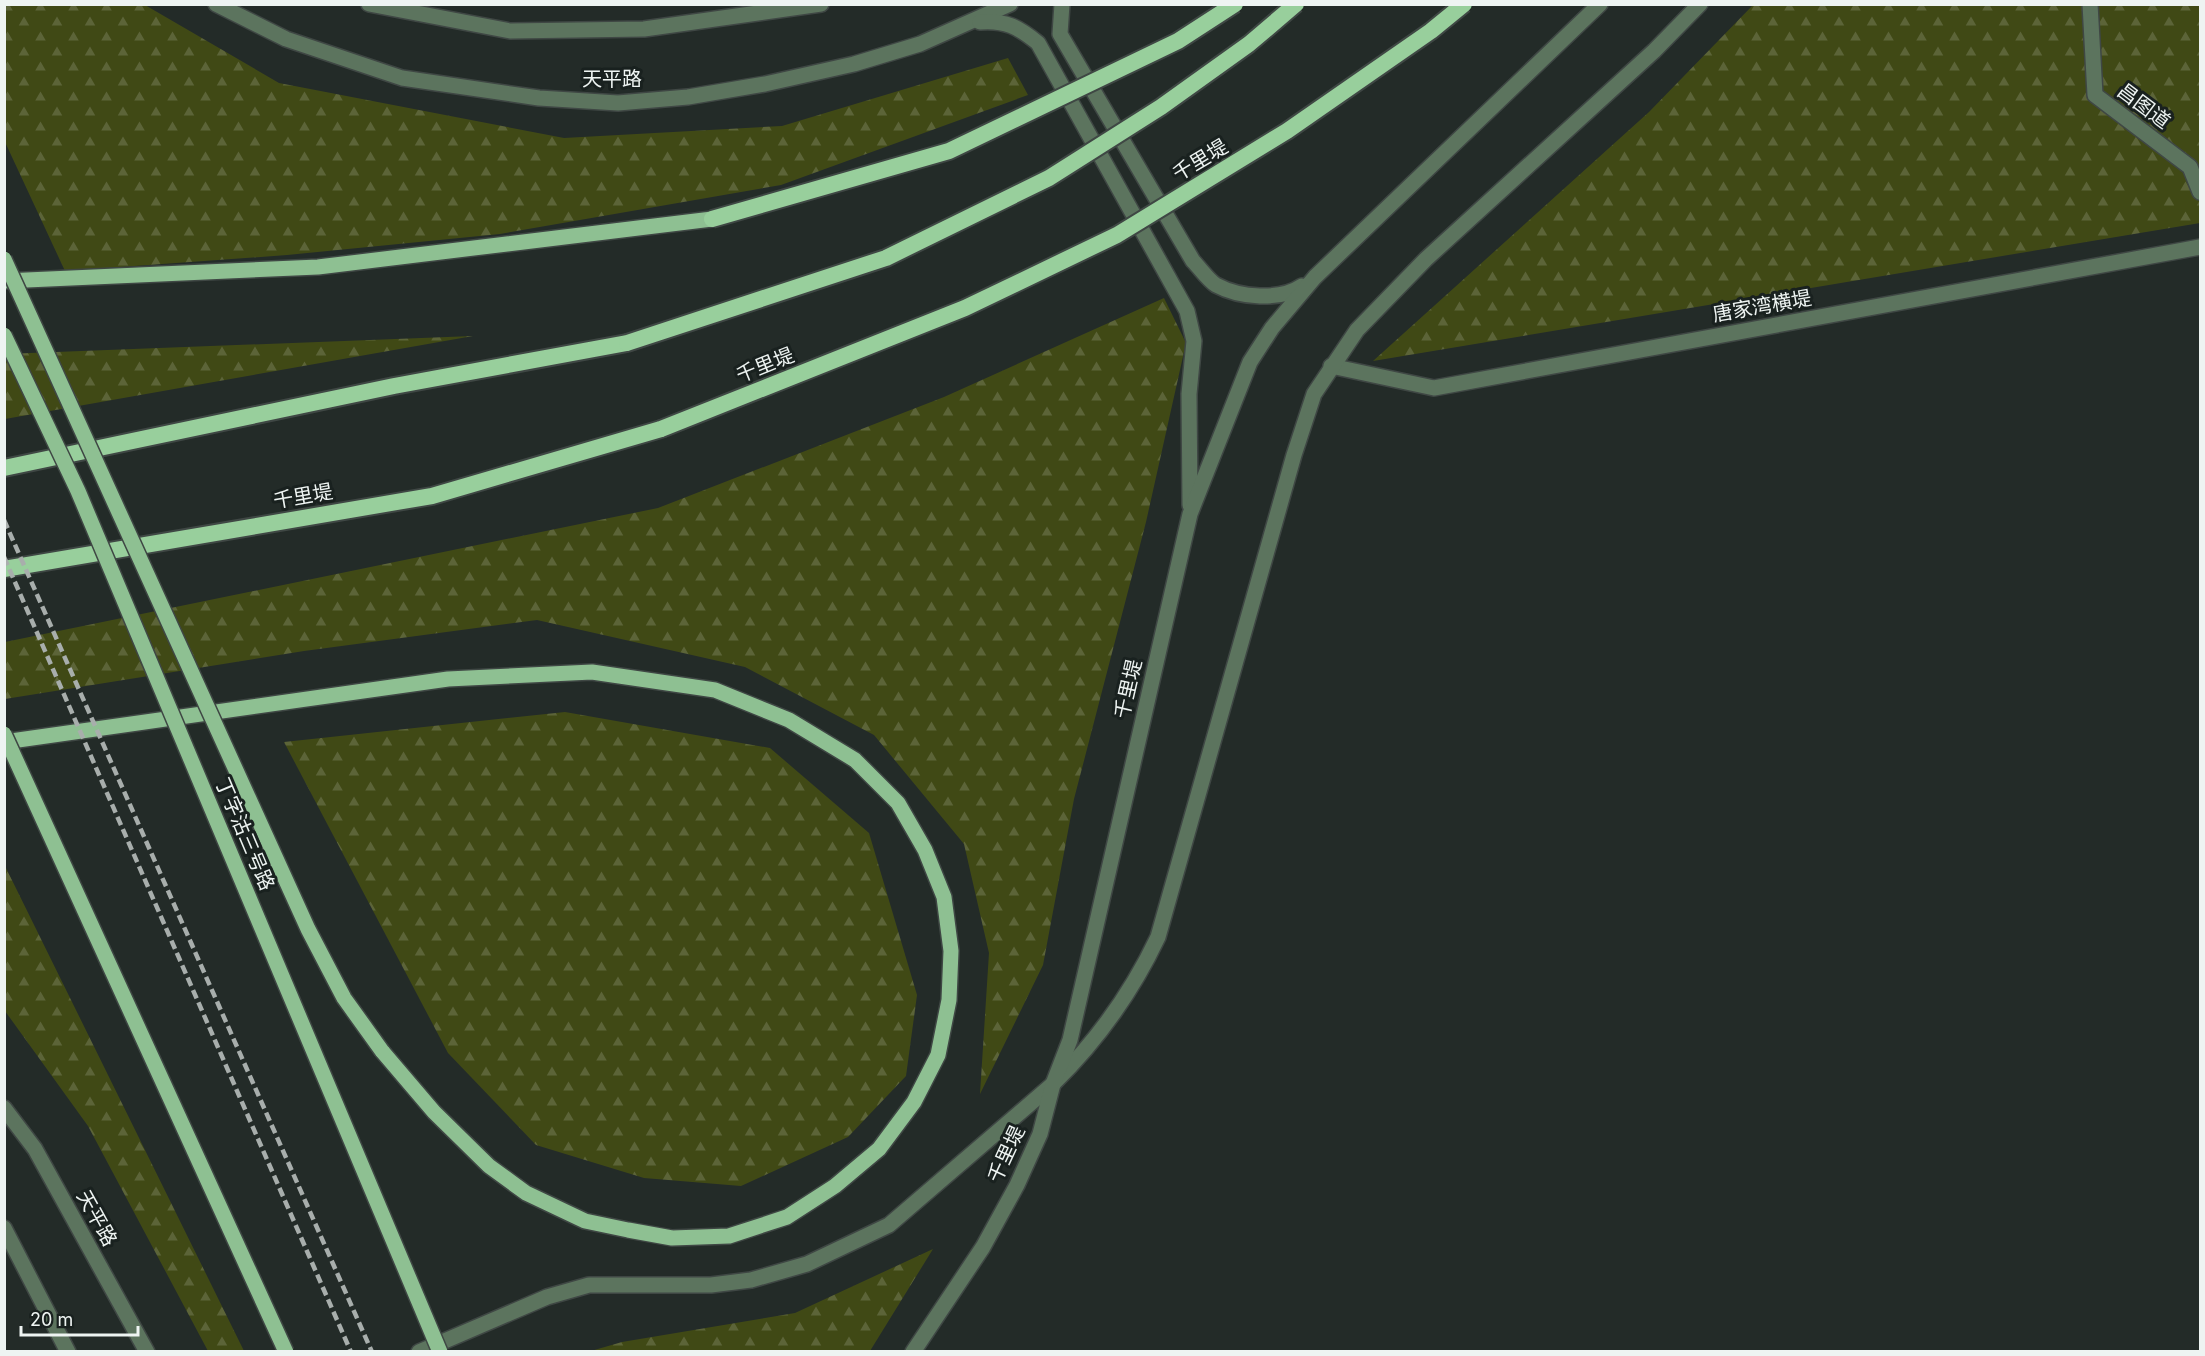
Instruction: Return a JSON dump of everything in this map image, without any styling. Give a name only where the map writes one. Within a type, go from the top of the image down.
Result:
[{"type":"highway","points":[[712,219],[949,151],[1178,41],[1235,4]]},
{"type":"highway","points":[[4,468],[394,386],[627,344],[886,258],[1049,178],[1161,107],[1249,44],[1296,4]]},
{"type":"highway","name":"千里堤","points":[[4,569],[432,496],[660,429],[964,308],[1117,235],[1287,131],[1431,31],[1464,4]]},
{"type":"main road","points":[[4,280],[318,267],[712,219]]},
{"type":"main road","points":[[4,259],[298,908],[344,998],[382,1050],[442,1120],[489,1166],[526,1193],[585,1221],[672,1238],[729,1236],[787,1217],[835,1186],[879,1149],[914,1102],[938,1055],[949,1000],[951,951],[944,897],[925,850],[898,803],[855,760],[789,720],[716,690],[592,672],[448,679],[4,742]]},
{"type":"main road","name":"丁字沽三号路","points":[[4,335],[78,491],[440,1352]]},
{"type":"main road","points":[[4,734],[286,1352]]},
{"type":"street","name":"天平路","points":[[216,4],[286,39],[402,78],[539,98],[618,103],[688,97],[765,84],[854,64],[920,44],[972,23],[1010,4]]},
{"type":"street","points":[[369,4],[510,31],[644,29],[821,4]]},
{"type":"street","points":[[1062,4],[1060,34],[1193,261],[1215,284],[1243,295],[1291,294],[1315,278]]},
{"type":"street","name":"千里堤","points":[[913,1352],[982,1247],[1017,1185],[1040,1134],[1053,1084],[1070,1040],[1190,514],[1250,362],[1272,328],[1315,278],[1600,4]]},
{"type":"street","points":[[419,1352],[547,1297],[589,1285],[711,1285],[751,1280],[807,1264],[889,1225],[1053,1084],[1086,1052],[1120,1008],[1139,978],[1158,937],[1294,455],[1314,394],[1357,330],[1426,259],[1654,51],[1700,4]]},
{"type":"street","name":"昌图道","points":[[2090,4],[2095,96],[2190,167],[2200,192]]},
{"type":"street","points":[[972,23],[999,20],[1023,30],[1038,43],[1187,310],[1194,341],[1189,405],[1190,514]]},
{"type":"street","name":"唐家湾横堤","points":[[1331,366],[1434,388],[2200,247]]},
{"type":"street","name":"天平路","points":[[4,1108],[35,1149],[147,1352]]},
{"type":"street","points":[[4,1228],[68,1352]]},
{"type":"green space","points":[[4,5],[145,5],[279,83],[564,138],[782,126],[1008,58],[1028,95],[781,185],[500,234],[287,255],[65,271],[5,142]]},
{"type":"green space","points":[[1753,5],[2200,5],[2200,223],[1373,361],[1649,112]]},
{"type":"green space","points":[[1164,298],[1186,343],[1146,522],[1074,799],[1043,965],[980,1094],[989,953],[964,844],[874,735],[745,667],[537,620],[304,651],[5,699],[5,642],[658,508],[944,397]]},
{"type":"green space","points":[[473,336],[5,419],[4,354]]},
{"type":"green space","points":[[565,712],[770,748],[869,833],[917,995],[906,1076],[848,1137],[741,1186],[644,1178],[536,1145],[448,1053],[284,742]]},
{"type":"green space","points":[[5,866],[244,1351],[208,1351],[88,1126],[5,1011]]},
{"type":"green space","points":[[933,1249],[870,1351],[591,1351],[622,1342],[795,1313]]},
{"type":"railway","points":[[4,520],[372,1352]]},
{"type":"railway","points":[[4,557],[351,1352]]}]
